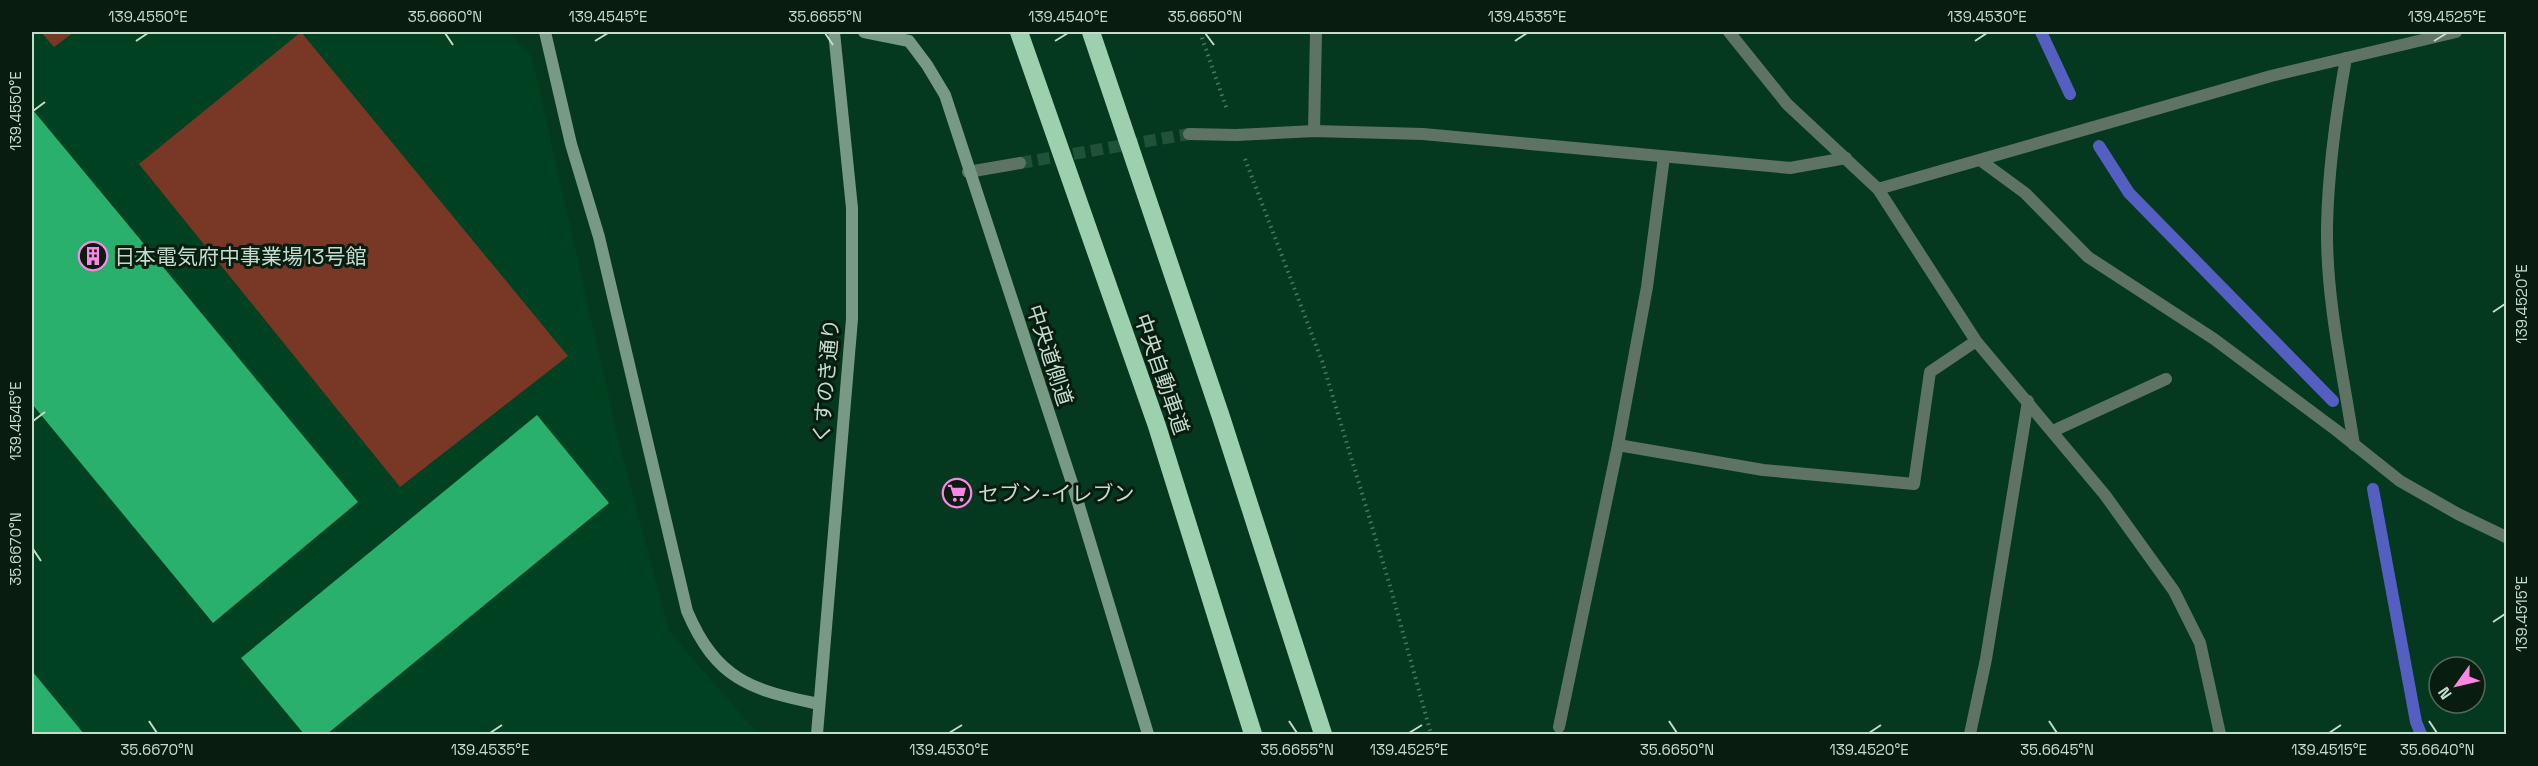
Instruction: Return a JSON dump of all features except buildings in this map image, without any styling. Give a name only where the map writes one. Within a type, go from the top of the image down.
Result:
[{"type":"highway","name":"中央自動車道","points":[[1019,32],[1157,426],[1253,735]]},
{"type":"highway","name":"中央自動車道","points":[[1091,32],[1221,417],[1323,735]]},
{"type":"street","points":[[545,32],[571,144],[600,237],[687,611],[698,636],[715,658],[734,675],[755,688],[774,695],[819,704]]},
{"type":"street","name":"くすのき通り","points":[[817,735],[852,319],[852,208],[834,32]]},
{"type":"street","name":"中央道側道","points":[[864,32],[909,41],[945,95],[968,172],[1073,486],[1148,735]]},
{"type":"street","points":[[1314,131],[1316,32]]},
{"type":"street","points":[[1729,32],[1787,104],[1878,189],[1976,341],[2105,495],[2174,591],[2200,643],[2220,735]]},
{"type":"street","points":[[1878,189],[2228,87],[2456,32]]},
{"type":"street","points":[[2346,58],[2332,140],[2327,228],[2331,290],[2354,445]]},
{"type":"street","points":[[1190,134],[1236,135],[1314,131],[1423,134],[1790,168],[1846,158]]},
{"type":"street","points":[[1559,731],[1618,445],[1647,287],[1664,158]]},
{"type":"street","points":[[1980,159],[2025,193],[2088,257],[2214,339],[2400,481],[2458,514],[2506,537]]},
{"type":"street","points":[[968,172],[1020,163]]},
{"type":"street","points":[[1618,445],[1763,470],[1914,484],[1930,372],[1976,341]]},
{"type":"street","points":[[2053,431],[2166,379]]},
{"type":"street","points":[[1970,735],[1986,659],[2028,401]]},
{"type":"path","points":[[1200,32],[1236,135],[1322,361],[1390,586],[1431,735]]},
{"type":"shaded area","points":[[32,32],[509,32],[532,57],[620,447],[669,631],[758,734],[32,734]]},
{"type":"shaded area","points":[[41,32],[74,32],[54,47]]},
{"type":"shaded area","points":[[301,32],[568,356],[400,487],[139,164]]},
{"type":"waterway","points":[[2041,32],[2070,94]]},
{"type":"waterway","points":[[2099,146],[2129,193],[2333,401]]},
{"type":"waterway","points":[[2373,489],[2416,722],[2421,734]]},
{"type":"tunnel","points":[[1020,163],[1189,134]]},
{"type":"place","name":"日本電気府中事業場13号館","points":[[93,256]]},
{"type":"place","name":"セブン-イレブン","points":[[957,493]]}]
